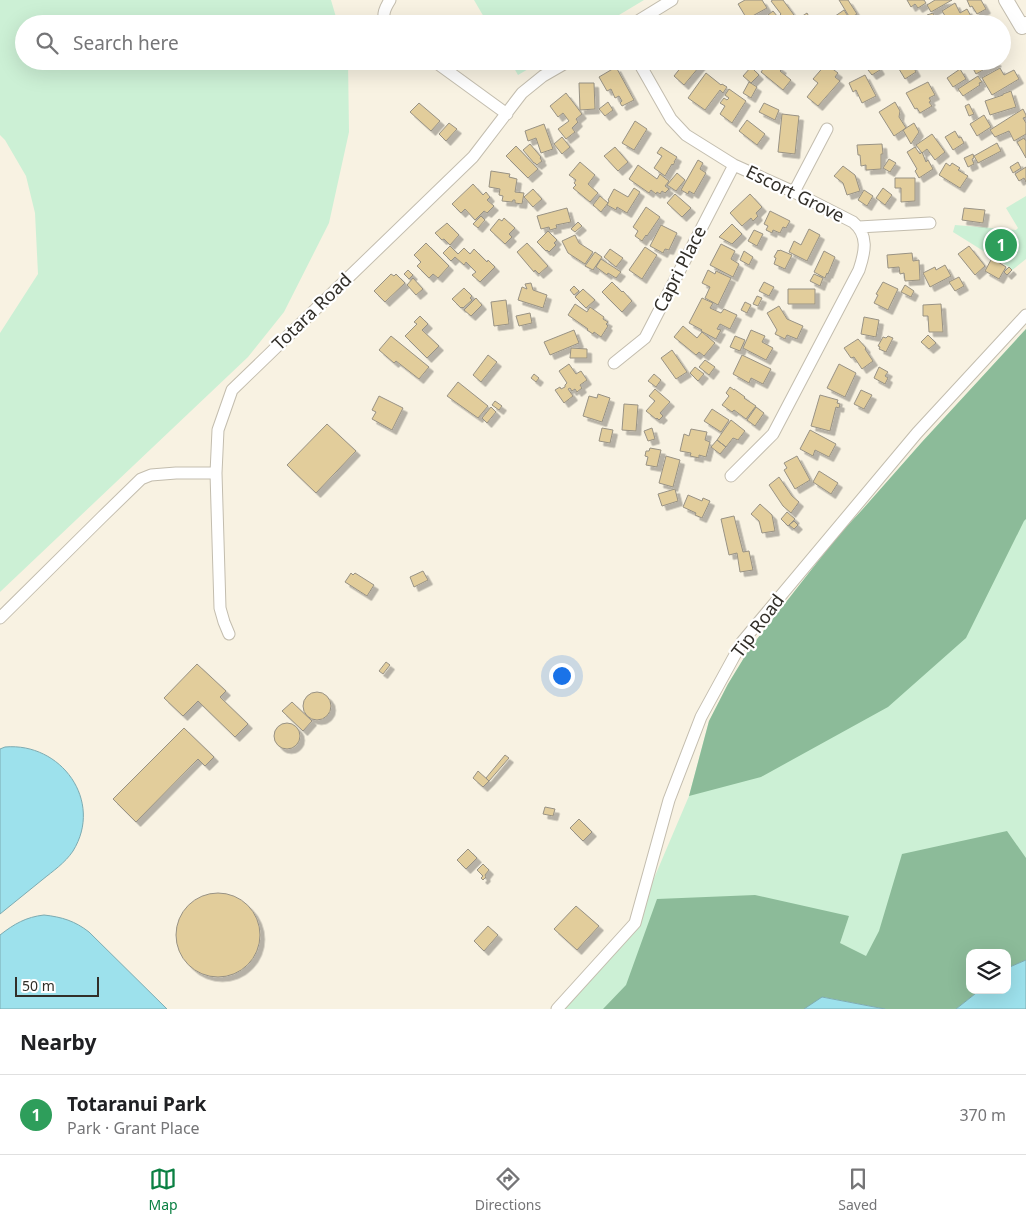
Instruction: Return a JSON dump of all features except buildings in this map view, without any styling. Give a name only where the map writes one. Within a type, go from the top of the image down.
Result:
[{"type":"street","points":[[383,15],[390,0]]},
{"type":"street","points":[[647,15],[672,0]]},
{"type":"street","points":[[1006,0],[1025,28]]},
{"type":"street","points":[[446,70],[506,114]]},
{"type":"street","name":"Totara Road","points":[[229,634],[220,608],[216,474],[218,430],[232,390],[473,157],[522,93],[553,70]]},
{"type":"street","name":"Escort Grove","points":[[643,70],[671,119],[686,135],[734,164],[853,222],[863,234],[863,258],[859,270],[773,434],[731,476]]},
{"type":"street","points":[[794,192],[827,129]]},
{"type":"street","name":"Capri Place","points":[[614,363],[645,338],[734,164]]},
{"type":"street","points":[[859,227],[930,223]]},
{"type":"street","name":"Tip Road","points":[[557,1009],[635,923],[669,800],[701,717],[742,642],[917,433],[1026,315]]},
{"type":"street","points":[[0,618],[141,479],[151,475],[216,474]]},
{"type":"green space","points":[[0,0],[331,0],[335,15],[15,15],[15,70],[348,70],[349,132],[329,223],[284,312],[248,357],[0,592],[0,333],[38,274],[35,213],[26,176],[5,140],[0,135]]},
{"type":"green space","points":[[474,0],[644,0],[619,15],[483,15]]},
{"type":"green space","points":[[515,70],[527,70],[518,75]]},
{"type":"green space","points":[[1026,196],[1026,259],[1011,271],[1009,267],[953,232],[955,225],[1016,230],[1018,228],[1006,208]]},
{"type":"green space","points":[[1026,329],[1026,960],[1011,967],[1011,949],[966,949],[966,994],[975,994],[956,1009],[885,1009],[823,997],[804,1009],[557,1009],[635,923],[689,796],[709,721],[728,684],[750,648],[837,537]]},
{"type":"green space","points":[[1026,329],[1026,519],[966,638],[888,707],[761,777],[689,796],[709,721],[728,684],[750,648],[837,537]]},
{"type":"green space","points":[[1007,831],[1026,858],[1026,960],[1011,967],[1011,949],[966,949],[966,994],[975,994],[956,1009],[885,1009],[823,997],[804,1009],[603,1009],[626,985],[657,899],[755,895],[849,916],[840,943],[866,956],[879,931],[902,854]]},
{"type":"water","points":[[5,747],[25,748],[44,754],[59,765],[72,778],[80,795],[83,813],[81,832],[70,855],[59,867],[0,914],[0,749]]},
{"type":"water","points":[[44,915],[68,920],[89,932],[167,1009],[0,1009],[0,935],[20,922]]},
{"type":"water","points":[[1026,960],[1026,1009],[956,1009],[975,994],[1011,994],[1012,966]]},
{"type":"water","points":[[822,997],[885,1009],[804,1009]]},
{"type":"place","name":"Totaranui Park","points":[[1001,245]]}]
